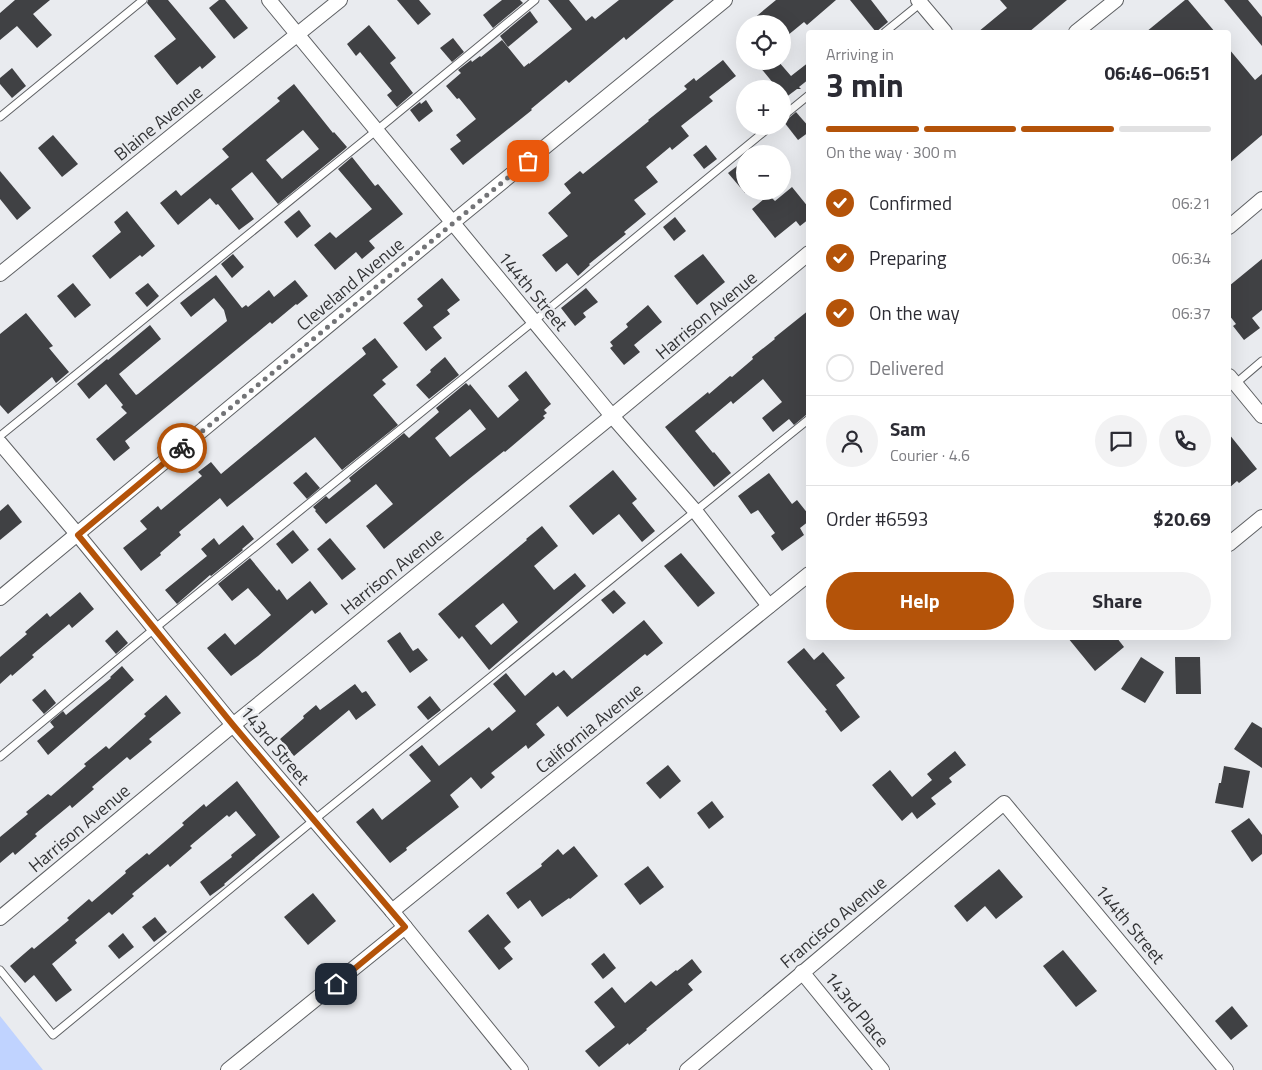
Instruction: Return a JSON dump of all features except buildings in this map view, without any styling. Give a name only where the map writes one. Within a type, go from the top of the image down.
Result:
[{"type":"street","name":"144th Street","points":[[269,0],[612,416],[696,512],[769,606]]},
{"type":"street","name":"Blaine Avenue","points":[[0,274],[340,0]]},
{"type":"street","name":"Cleveland Avenue","points":[[0,598],[452,223],[725,0]]},
{"type":"street","points":[[1078,30],[1116,0]]},
{"type":"street","points":[[921,1],[943,30]]},
{"type":"street","points":[[1231,225],[1262,199]]},
{"type":"street","name":"Harrison Avenue","points":[[0,918],[806,255]]},
{"type":"street","points":[[1232,380],[1262,416]]},
{"type":"street","name":"143rd Street","points":[[0,443],[78,535],[233,725],[392,911],[522,1070]]},
{"type":"street","points":[[1231,542],[1262,517]]},
{"type":"street","name":"California Avenue","points":[[392,911],[806,576]]},
{"type":"street","name":"144th Street","points":[[1004,802],[1226,1070]]},
{"type":"street","name":"Francisco Avenue","points":[[687,1070],[1004,802]]},
{"type":"street","points":[[228,1070],[405,927]]},
{"type":"street","name":"143rd Place","points":[[802,972],[882,1070]]},
{"type":"lane","points":[[0,117],[143,0]]},
{"type":"lane","points":[[0,436],[535,0]]},
{"type":"lane","points":[[887,30],[921,1]]},
{"type":"lane","points":[[791,110],[806,97]]},
{"type":"lane","points":[[0,757],[154,628],[534,321],[760,135]]},
{"type":"lane","points":[[1232,380],[1262,361]]},
{"type":"lane","points":[[0,970],[53,1035],[314,820],[806,421]]},
{"type":"shaded area","points":[[0,1016],[43,1070],[0,1070]]},
{"type":"way so far","points":[[182,448],[528,161]]},
{"type":"route","points":[[182,448],[78,535],[233,725],[405,927],[336,984]]}]
